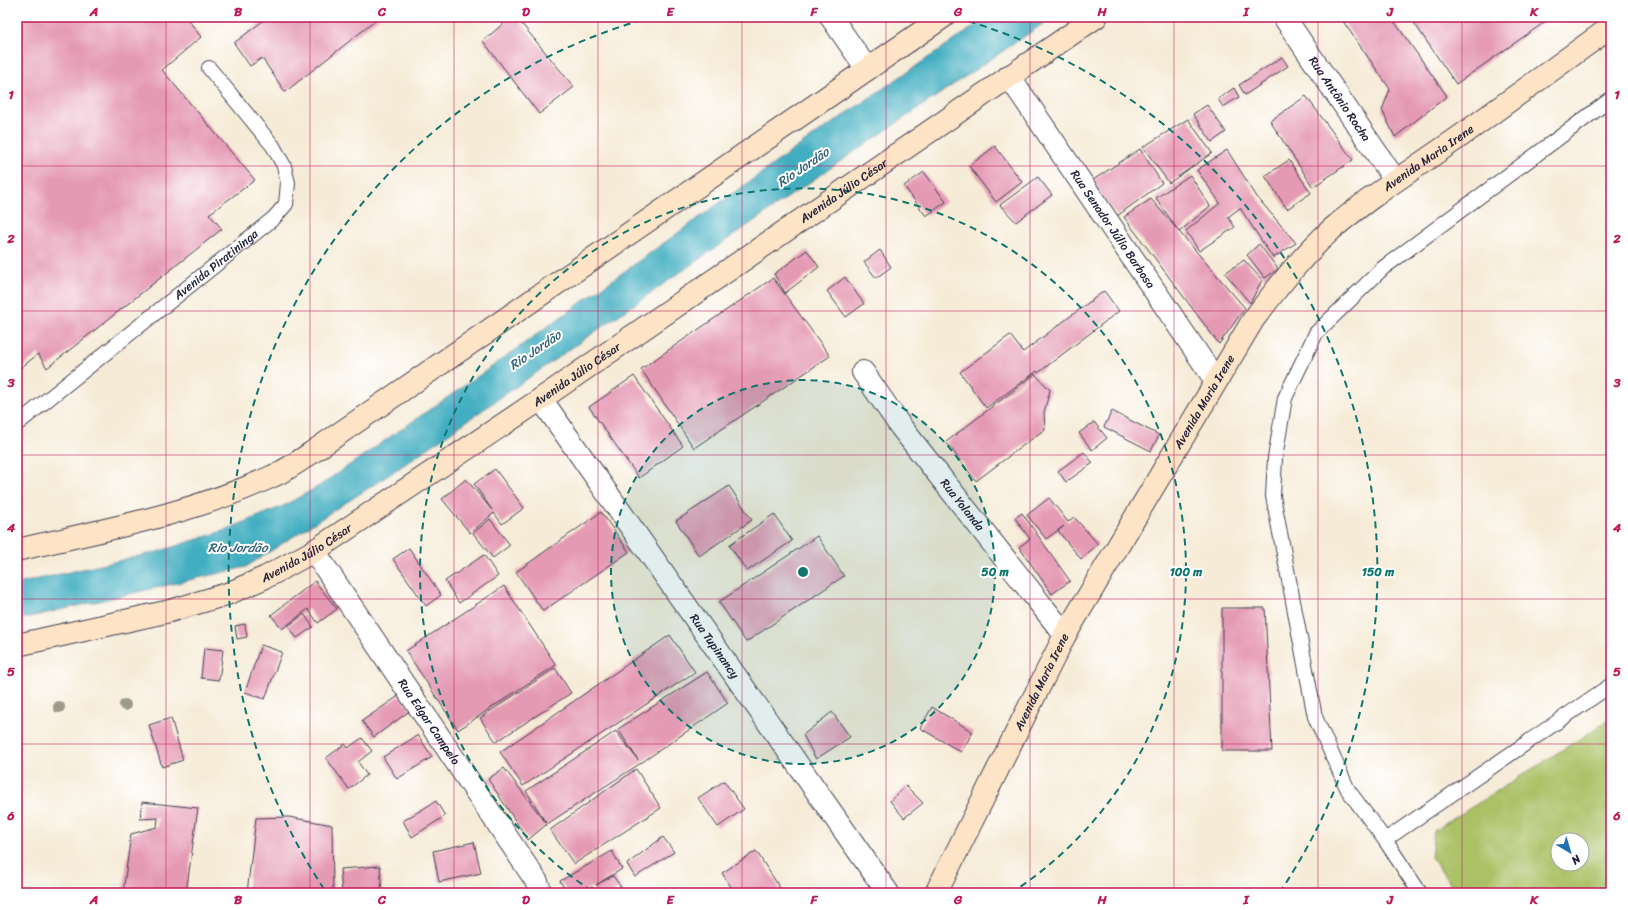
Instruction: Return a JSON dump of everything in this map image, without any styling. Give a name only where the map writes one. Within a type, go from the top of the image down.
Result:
[{"type":"street","points":[[831,17],[867,69]]},
{"type":"street","points":[[17,550],[170,514],[232,494],[274,476],[314,451],[943,17]]},
{"type":"street","name":"Avenida Júlio César","points":[[17,645],[170,611],[227,594],[266,577],[314,551],[541,399],[1096,17]]},
{"type":"street","name":"Rua Antônio Rocha","points":[[1284,17],[1395,180]]},
{"type":"street","name":"Avenida Maria Irene","points":[[936,893],[1065,635],[1253,320],[1283,280],[1332,230],[1395,180],[1512,100],[1611,27]]},
{"type":"street","name":"Rua Senador Júlio Barbosa","points":[[1009,76],[1216,381]]},
{"type":"street","name":"Rua Yolanda","points":[[863,372],[901,428],[1065,635]]},
{"type":"street","name":"Rua Tupinancy","points":[[541,399],[888,893]]},
{"type":"street","name":"Rua Edgar Campelo","points":[[314,551],[537,882],[541,893]]},
{"type":"lane","name":"Avenida Piratininga","points":[[17,424],[274,218],[286,204],[288,183],[284,166],[273,146],[209,68]]},
{"type":"lane","points":[[1420,893],[1385,840],[1348,790],[1314,716],[1273,496],[1275,458],[1285,398],[1316,333],[1383,268],[1611,99]]},
{"type":"lane","points":[[1385,840],[1611,685]]},
{"type":"green space","points":[[1611,719],[1611,893],[1457,893],[1431,857],[1434,831]]},
{"type":"water","name":"Rio Jordão","points":[[988,17],[1053,17],[813,180],[395,471],[246,567],[17,620],[17,584],[157,552],[223,531],[283,506],[319,486],[487,370],[803,143]]},
{"type":"building","points":[[17,17],[186,17],[201,37],[162,70],[255,180],[209,214],[222,229],[47,368],[38,354],[17,371]]},
{"type":"building","points":[[268,17],[380,17],[285,92],[262,58],[250,66],[234,43]]},
{"type":"building","points":[[511,17],[516,17],[574,87],[539,114],[483,41]]},
{"type":"building","points":[[1340,17],[1391,17],[1447,96],[1395,137],[1382,110],[1390,89]]},
{"type":"building","points":[[1410,17],[1552,17],[1456,84]]},
{"type":"building","points":[[1282,57],[1288,66],[1245,95],[1239,85]]},
{"type":"building","points":[[1234,88],[1239,97],[1223,107],[1218,99]]},
{"type":"building","points":[[1306,96],[1353,160],[1313,187],[1270,121]]},
{"type":"building","points":[[1207,105],[1226,132],[1212,142],[1193,114]]},
{"type":"building","points":[[1188,119],[1212,153],[1169,183],[1143,147]]},
{"type":"building","points":[[995,146],[1022,182],[996,202],[969,166]]},
{"type":"building","points":[[1140,149],[1162,183],[1117,216],[1090,182]]},
{"type":"building","points":[[1227,150],[1257,197],[1296,243],[1273,258],[1240,208],[1228,217],[1235,227],[1199,251],[1186,231],[1220,203],[1197,170]]},
{"type":"building","points":[[1289,160],[1311,193],[1287,209],[1265,176]]},
{"type":"building","points":[[924,172],[946,202],[926,216],[904,186]]},
{"type":"building","points":[[1190,175],[1210,206],[1179,232],[1156,198]]},
{"type":"building","points":[[1038,177],[1052,195],[1016,222],[1000,205]]},
{"type":"building","points":[[1151,199],[1245,308],[1219,344],[1124,217]]},
{"type":"building","points":[[1259,244],[1278,269],[1265,278],[1247,255]]},
{"type":"building","points":[[807,250],[819,267],[785,293],[774,274]]},
{"type":"building","points":[[880,250],[891,267],[876,278],[864,262]]},
{"type":"building","points":[[1244,260],[1262,280],[1250,303],[1225,273]]},
{"type":"building","points":[[845,277],[864,304],[846,317],[827,291]]},
{"type":"building","points":[[773,278],[830,356],[694,448],[641,369]]},
{"type":"building","points":[[1104,291],[1119,311],[1038,373],[1037,371],[986,408],[960,372],[1010,335],[1023,352]]},
{"type":"building","points":[[1035,374],[1050,390],[1044,412],[1045,429],[976,481],[946,442]]},
{"type":"building","points":[[634,376],[683,446],[639,478],[589,407]]},
{"type":"building","points":[[1112,411],[1159,435],[1151,451],[1104,427]]},
{"type":"building","points":[[1094,422],[1107,438],[1092,450],[1079,433]]},
{"type":"building","points":[[1084,452],[1093,463],[1066,482],[1058,471]]},
{"type":"building","points":[[495,469],[524,508],[502,524],[494,513],[470,533],[442,499],[466,479],[492,510],[474,484]]},
{"type":"building","points":[[729,486],[752,520],[699,556],[676,521]]},
{"type":"building","points":[[1049,498],[1068,522],[1074,517],[1098,544],[1081,559],[1058,531],[1064,526],[1046,539],[1027,515]]},
{"type":"building","points":[[601,512],[629,552],[543,611],[516,572]]},
{"type":"building","points":[[1022,513],[1070,581],[1052,594],[1019,547],[1030,539],[1015,518]]},
{"type":"building","points":[[774,514],[792,541],[747,571],[729,545]]},
{"type":"building","points":[[490,519],[510,545],[493,558],[473,533]]},
{"type":"building","points":[[817,536],[844,576],[746,642],[719,602]]},
{"type":"building","points":[[409,548],[441,595],[426,606],[393,559]]},
{"type":"building","points":[[484,555],[498,576],[459,603],[445,581]]},
{"type":"building","points":[[315,581],[337,609],[318,623],[308,609],[282,629],[271,615]]},
{"type":"building","points":[[504,586],[556,665],[458,730],[406,651]]},
{"type":"building","points":[[1222,608],[1265,608],[1272,751],[1222,751]]},
{"type":"building","points":[[304,614],[313,627],[297,638],[288,626]]},
{"type":"building","points":[[245,624],[247,637],[237,639],[235,626]]},
{"type":"building","points":[[670,635],[695,672],[523,786],[500,752]]},
{"type":"building","points":[[261,645],[282,652],[265,699],[245,692]]},
{"type":"building","points":[[204,648],[223,650],[219,680],[201,678]]},
{"type":"building","points":[[555,668],[571,693],[496,742],[480,718]]},
{"type":"building","points":[[707,672],[728,703],[641,763],[547,824],[528,840],[488,779],[504,768],[546,823],[526,791],[616,731],[638,760],[618,729]]},
{"type":"building","points":[[400,695],[411,710],[374,737],[362,721]]},
{"type":"building","points":[[932,707],[973,732],[961,752],[920,728]]},
{"type":"building","points":[[832,712],[850,737],[816,759],[803,735]]},
{"type":"building","points":[[171,718],[183,760],[162,767],[149,725]]},
{"type":"building","points":[[418,735],[432,757],[397,779],[383,757]]},
{"type":"building","points":[[362,738],[372,751],[358,762],[367,775],[349,789],[326,758],[345,744],[348,748]]},
{"type":"building","points":[[636,769],[661,808],[574,864],[550,830]]},
{"type":"building","points":[[724,781],[744,809],[718,827],[698,798]]},
{"type":"building","points":[[906,786],[923,803],[904,818],[890,801]]},
{"type":"building","points":[[436,801],[445,816],[412,837],[403,821]]},
{"type":"building","points":[[142,802],[198,808],[186,893],[123,893],[131,834],[157,827],[158,818],[140,819]]},
{"type":"building","points":[[289,817],[332,825],[333,893],[247,893],[256,818]]},
{"type":"building","points":[[663,837],[674,852],[635,877],[627,864]]},
{"type":"building","points":[[474,842],[481,873],[439,882],[433,851]]},
{"type":"building","points":[[612,851],[622,869],[596,885],[613,876],[621,887],[611,893],[596,893],[592,887],[581,893],[567,893],[560,881]]},
{"type":"building","points":[[756,851],[780,888],[773,893],[735,893],[722,873]]},
{"type":"building","points":[[380,866],[382,893],[342,893],[340,869]]}]
